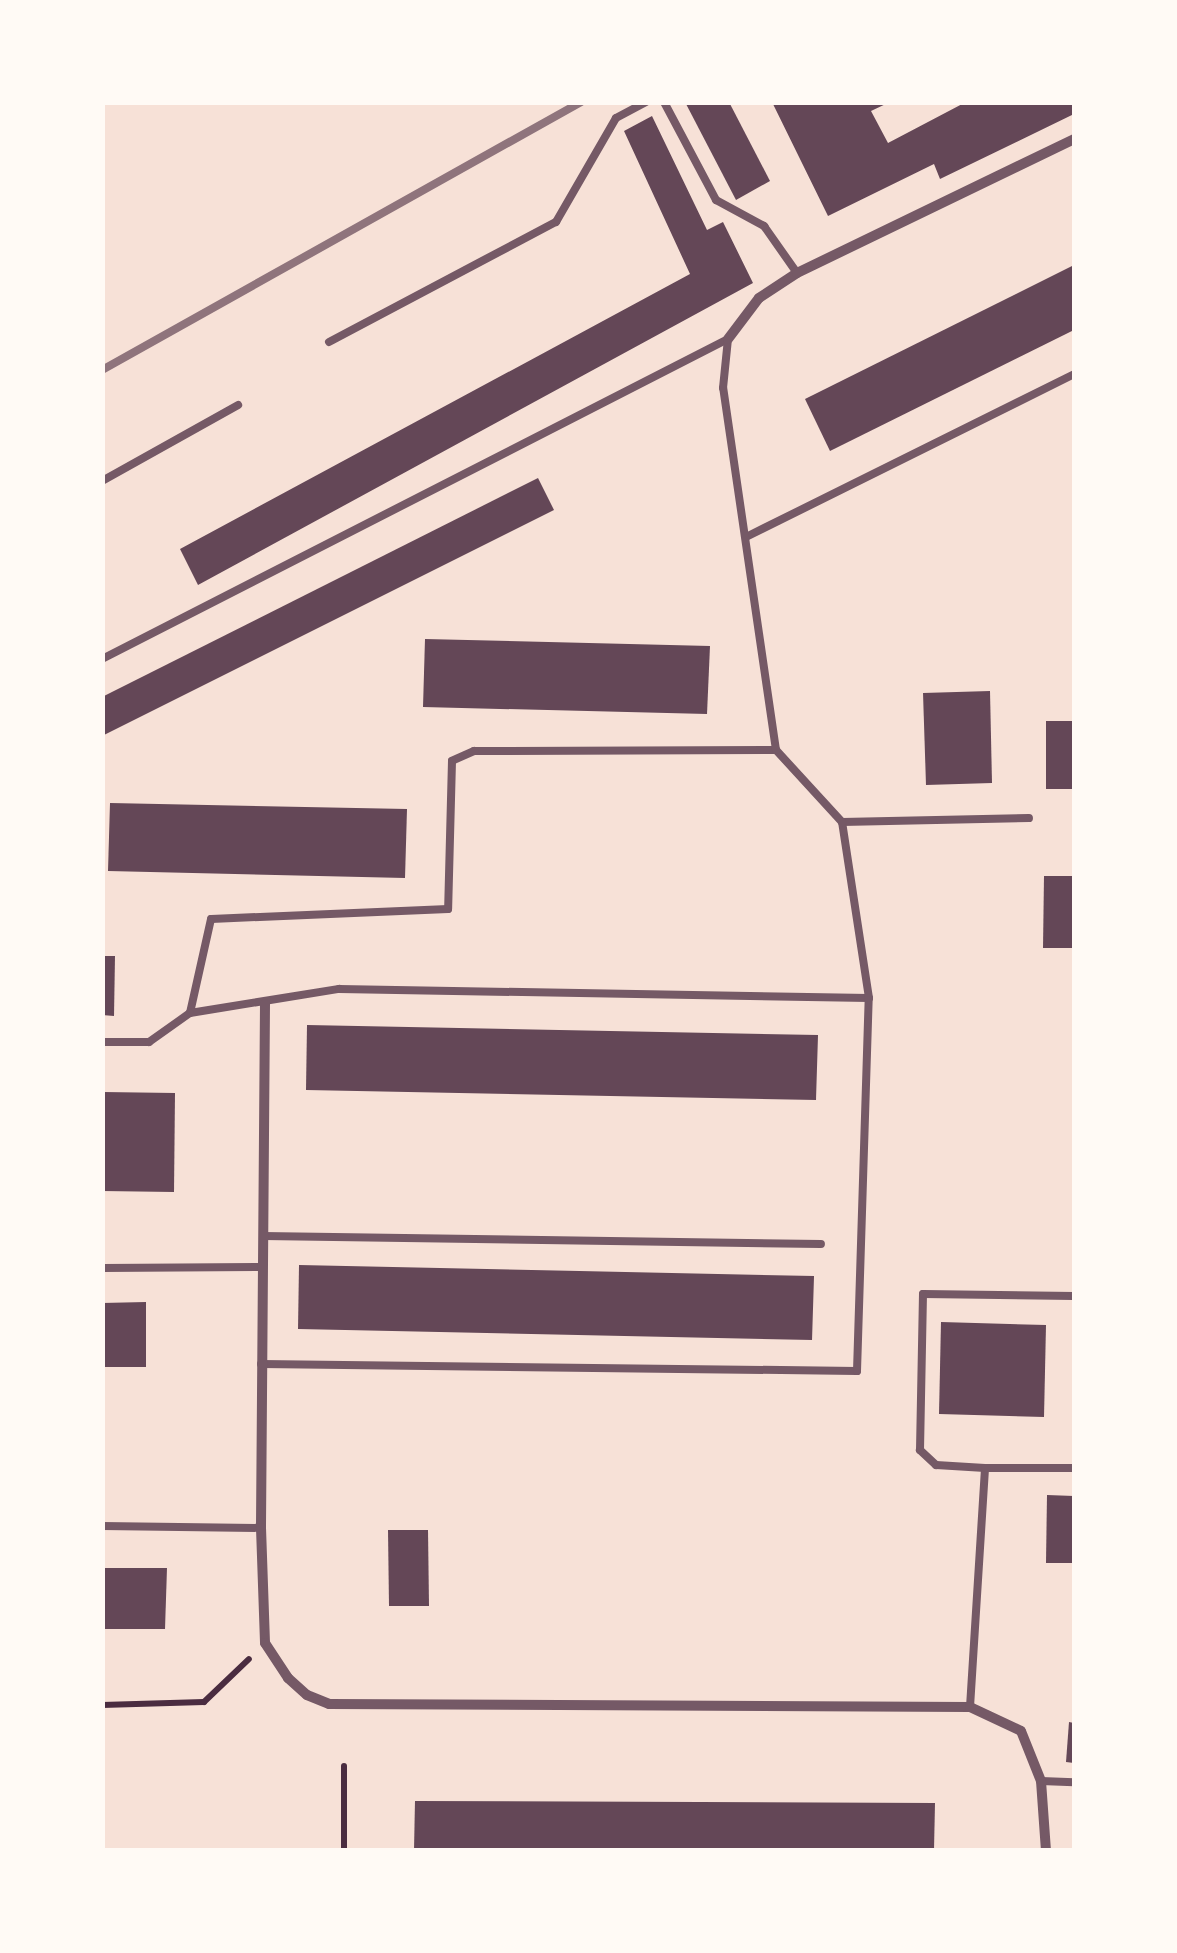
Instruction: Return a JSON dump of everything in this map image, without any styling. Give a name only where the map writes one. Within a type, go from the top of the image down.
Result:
[{"type":"street","points":[[728,338],[759,298],[797,273],[1074,140]]},
{"type":"street","points":[[264,1004],[261,1528],[266,1643],[288,1678],[307,1695],[330,1704],[970,1707],[1021,1731],[1041,1780],[1046,1850]]},
{"type":"lane","points":[[328,342],[556,222],[616,118],[646,102]]},
{"type":"lane","points":[[664,102],[716,200],[764,226],[797,273]]},
{"type":"lane","points":[[260,1364],[857,1371],[869,998],[842,822],[776,750],[723,388],[728,338]]},
{"type":"lane","points":[[102,659],[728,338]]},
{"type":"lane","points":[[746,537],[1074,374]]},
{"type":"lane","points":[[102,481],[238,404]]},
{"type":"lane","points":[[190,1014],[211,919],[448,909],[452,761],[474,751],[776,750]]},
{"type":"lane","points":[[842,822],[1028,818]]},
{"type":"lane","points":[[102,1042],[149,1042],[190,1014],[339,989],[869,998]]},
{"type":"lane","points":[[263,1236],[821,1244]]},
{"type":"lane","points":[[102,1268],[262,1267]]},
{"type":"lane","points":[[1074,1296],[923,1294],[920,1450],[936,1466],[1074,1468]]},
{"type":"lane","points":[[970,1707],[984,1468]]},
{"type":"lane","points":[[102,1526],[261,1528]]},
{"type":"lane","points":[[1041,1780],[1074,1782]]},
{"type":"path","points":[[102,1705],[204,1702],[266,1643]]},
{"type":"path","points":[[344,1766],[344,1850]]},
{"type":"building","points":[[685,102],[729,102],[770,181],[736,200]]},
{"type":"building","points":[[772,102],[890,102],[871,111],[888,143],[966,102],[1074,102],[1074,114],[940,179],[934,164],[828,216]]},
{"type":"building","points":[[652,116],[707,230],[723,222],[753,283],[198,585],[180,549],[690,274],[624,131]]},
{"type":"building","points":[[1074,265],[1074,330],[830,451],[805,399]]},
{"type":"building","points":[[538,478],[554,510],[102,736],[102,697]]},
{"type":"building","points":[[425,639],[710,646],[707,714],[423,707]]},
{"type":"building","points":[[990,691],[992,783],[926,785],[923,693]]},
{"type":"building","points":[[1046,721],[1074,721],[1074,789],[1046,789]]},
{"type":"building","points":[[110,803],[407,809],[405,878],[108,871]]},
{"type":"building","points":[[1044,876],[1074,876],[1074,948],[1043,948]]},
{"type":"building","points":[[102,956],[115,956],[114,1016],[102,1015]]},
{"type":"building","points":[[307,1025],[818,1035],[816,1100],[306,1090]]},
{"type":"building","points":[[103,1092],[175,1093],[174,1192],[102,1191]]},
{"type":"building","points":[[299,1265],[814,1276],[812,1340],[298,1329]]},
{"type":"building","points":[[146,1302],[146,1367],[102,1367],[102,1303]]},
{"type":"building","points":[[941,1322],[1046,1325],[1044,1417],[939,1414]]},
{"type":"building","points":[[1047,1495],[1074,1496],[1074,1563],[1046,1563]]},
{"type":"building","points":[[388,1530],[428,1530],[429,1606],[389,1606]]},
{"type":"building","points":[[102,1568],[167,1568],[165,1629],[102,1629]]},
{"type":"building","points":[[1069,1722],[1074,1723],[1074,1763],[1066,1762]]},
{"type":"building","points":[[415,1801],[935,1803],[934,1850],[414,1850]]},
{"type":"railway","points":[[102,370],[581,102]]}]
